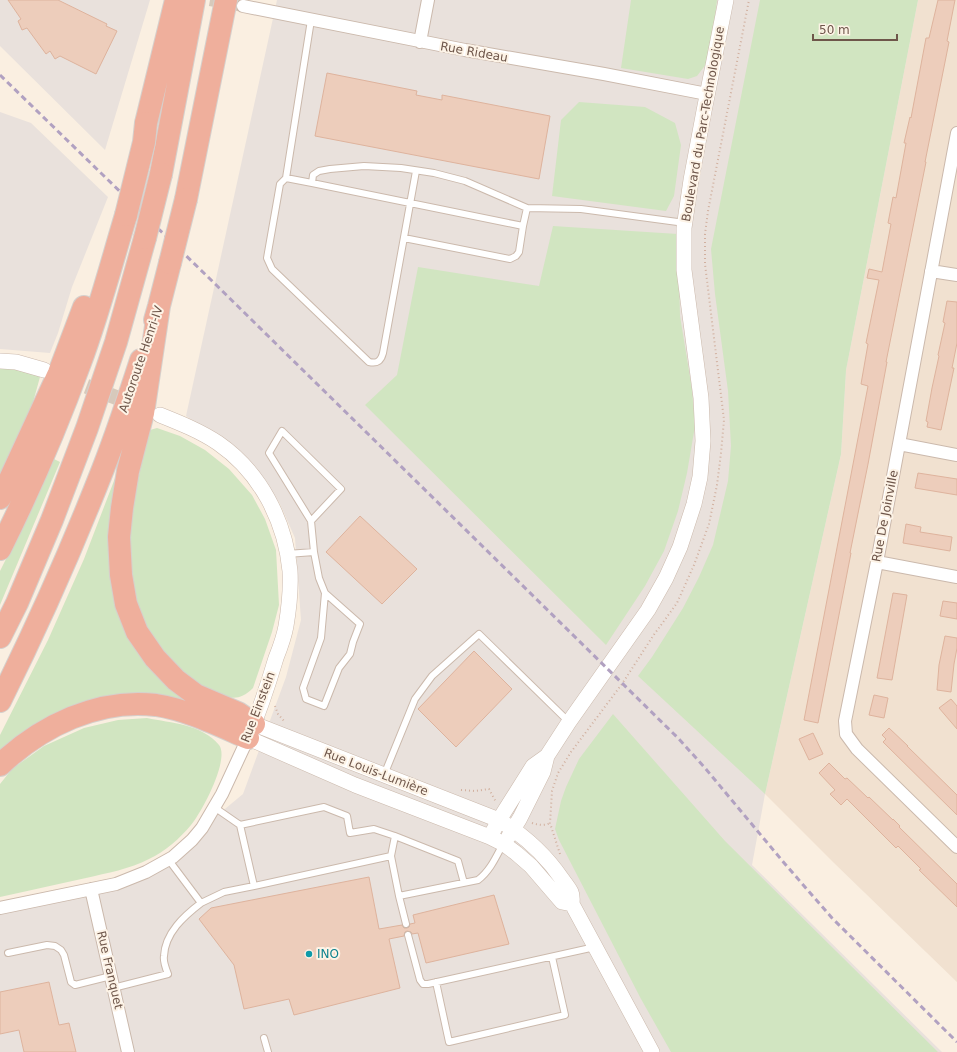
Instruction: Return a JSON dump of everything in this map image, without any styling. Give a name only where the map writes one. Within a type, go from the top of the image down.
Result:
[{"type":"highway","points":[[0,549],[46,450],[80,364],[95,319],[122,213],[144,142],[146,123],[176,0]]},
{"type":"highway","points":[[0,637],[17,603],[52,520],[87,428],[116,342],[161,174],[194,0]]},
{"type":"highway","name":"Autoroute Henri-IV","points":[[0,701],[62,570],[100,476],[159,306],[234,3]]},
{"type":"highway","points":[[0,498],[59,373],[122,213]]},
{"type":"highway","points":[[159,306],[143,413],[128,470],[122,508],[119,537],[121,575],[126,604],[140,637],[155,658],[176,680],[196,695],[238,713],[251,731]]},
{"type":"highway","points":[[0,765],[36,735],[75,716],[102,708],[133,704],[156,705],[177,710],[206,720],[251,731]]},
{"type":"street","points":[[420,42],[428,0]]},
{"type":"street","name":"Boulevard du Parc-Technologique","points":[[497,841],[513,828],[520,818],[543,772],[547,756],[569,722],[652,604],[680,547],[694,504],[700,478],[703,441],[701,398],[684,270],[685,223],[707,94],[726,0]]},
{"type":"street","name":"Rue Rideau","points":[[234,3],[420,42],[604,74],[707,94]]},
{"type":"street","name":"Rue De Joinville","points":[[956,139],[877,562],[845,721],[846,734],[857,749],[957,847]]},
{"type":"street","points":[[931,271],[957,275]]},
{"type":"street","points":[[0,360],[16,362],[44,370]]},
{"type":"street","name":"Rue Einstein","points":[[0,908],[116,884],[146,872],[173,856],[192,840],[202,828],[222,794],[251,731],[272,671],[286,627],[290,596],[288,554],[280,524],[269,500],[256,479],[244,465],[218,442],[193,429],[160,415]]},
{"type":"street","points":[[899,444],[957,455]]},
{"type":"street","points":[[877,562],[957,577]]},
{"type":"street","name":"Rue Louis-Lumière","points":[[251,731],[384,775],[499,820]]},
{"type":"street","name":"Rue Louis-Lumière","points":[[251,731],[355,785],[497,841]]},
{"type":"street","name":"Boulevard du Parc-Technologique","points":[[497,841],[499,820],[533,766],[547,756]]},
{"type":"street","points":[[499,820],[513,828],[536,847],[554,867],[572,893],[572,904],[652,1052]]},
{"type":"street","points":[[497,841],[516,853],[530,866],[562,902],[572,904]]},
{"type":"street","name":"Rue Franquet","points":[[91,889],[128,1052]]},
{"type":"lane","points":[[310,20],[286,178],[280,184],[267,258],[272,269],[369,362],[373,363],[377,362],[381,358],[416,171]]},
{"type":"lane","points":[[312,183],[313,175],[319,170],[364,166],[401,168],[434,173],[465,181],[527,208],[581,209],[685,223]]},
{"type":"lane","points":[[286,178],[523,226]]},
{"type":"lane","points":[[404,238],[510,259],[516,256],[519,252],[527,208]]},
{"type":"lane","points":[[311,521],[341,489],[282,431],[269,453],[311,521],[314,552],[319,578],[325,593],[360,624],[350,654],[339,668],[324,706],[306,699],[303,688],[321,638],[325,593]]},
{"type":"lane","points":[[288,554],[314,552]]},
{"type":"lane","points":[[384,775],[414,699],[432,676],[479,634],[569,722]]},
{"type":"lane","points":[[214,807],[240,825],[254,886]]},
{"type":"lane","points":[[240,825],[324,807],[347,816],[350,833],[374,829],[458,860],[464,883]]},
{"type":"lane","points":[[394,836],[391,856],[406,924]]},
{"type":"lane","points":[[399,896],[478,880],[485,875],[491,866],[497,841]]},
{"type":"lane","points":[[8,953],[47,945],[55,946],[61,950],[64,955],[71,982],[75,985],[112,982],[168,974],[163,956],[168,940],[177,925],[200,903],[224,892],[391,856]]},
{"type":"lane","points":[[168,859],[200,903]]},
{"type":"lane","points":[[408,935],[420,980],[423,984],[595,947]]},
{"type":"lane","points":[[436,982],[449,1042],[565,1015],[552,957]]},
{"type":"lane","points":[[264,1038],[268,1052]]},
{"type":"path","points":[[550,823],[552,790],[558,773],[571,752],[622,684],[653,636],[677,603],[694,565],[709,524],[717,485],[724,420],[705,264],[705,234],[708,211],[749,0]]},
{"type":"path","points":[[274,702],[278,714],[287,723]]},
{"type":"path","points":[[457,790],[476,791],[489,789]]},
{"type":"shaded area","points":[[0,0],[150,0],[105,150],[0,46]]},
{"type":"shaded area","points":[[277,0],[918,0],[846,370],[841,454],[765,794],[752,865],[942,1052],[0,1052],[0,908],[146,872],[202,828],[243,794],[286,677],[301,620],[295,538],[279,502],[260,474],[231,445],[186,416]]},
{"type":"shaded area","points":[[918,0],[957,0],[957,982],[765,794],[841,454],[846,370]]},
{"type":"shaded area","points":[[0,112],[31,123],[108,197],[72,287],[58,333],[50,353],[0,349]]},
{"type":"green space","points":[[631,0],[717,0],[710,59],[697,76],[688,79],[621,68]]},
{"type":"green space","points":[[760,0],[918,0],[846,370],[841,454],[765,794],[638,676],[683,608],[699,577],[713,545],[728,481],[731,446],[728,391],[715,294],[711,249]]},
{"type":"green space","points":[[579,102],[645,107],[675,123],[681,145],[674,196],[666,211],[552,196],[561,120]]},
{"type":"green space","points":[[553,226],[678,234],[680,316],[692,389],[695,426],[687,473],[678,511],[664,551],[645,586],[606,645],[365,405],[397,375],[418,267],[539,286]]},
{"type":"green space","points":[[0,368],[21,370],[40,377],[27,424],[0,485]]},
{"type":"green space","points":[[157,428],[180,436],[205,450],[229,469],[252,495],[265,519],[276,550],[279,605],[272,632],[253,688],[247,693],[236,698],[225,696],[186,680],[164,654],[147,629],[136,602],[130,574],[129,546],[131,517],[136,488],[150,430]]},
{"type":"green space","points":[[52,458],[60,462],[0,605],[0,571],[30,511]]},
{"type":"green space","points":[[117,473],[115,573],[192,706],[146,697],[0,757],[0,735],[48,640],[84,559]]},
{"type":"green space","points":[[613,714],[725,841],[938,1052],[671,1052],[641,999],[559,840],[555,829],[561,801],[579,759]]},
{"type":"green space","points":[[147,718],[176,723],[195,729],[212,738],[219,745],[221,762],[218,773],[208,798],[191,825],[166,849],[142,862],[110,872],[0,897],[0,784],[12,769],[44,746],[84,728],[118,720]]},
{"type":"building","points":[[8,0],[58,0],[107,24],[106,26],[117,31],[96,74],[60,56],[55,59],[50,51],[46,54],[27,28],[22,30],[18,21],[21,19]]},
{"type":"building","points":[[938,0],[955,0],[947,41],[949,42],[886,362],[818,723],[804,720],[868,386],[861,384],[868,344],[866,343],[879,280],[867,278],[869,269],[882,272],[891,224],[888,223],[893,197],[896,198],[906,143],[904,143],[910,117],[911,118],[926,38],[929,38]]},
{"type":"building","points":[[327,73],[417,91],[416,95],[442,100],[442,95],[550,116],[539,179],[315,136]]},
{"type":"building","points":[[947,301],[957,302],[957,343],[952,368],[954,368],[941,430],[927,427],[928,422],[926,421],[945,323],[943,322]]},
{"type":"building","points":[[918,473],[957,479],[957,495],[915,488]]},
{"type":"building","points":[[360,516],[417,569],[382,604],[326,552]]},
{"type":"building","points":[[906,524],[921,527],[920,532],[952,537],[950,551],[903,543]]},
{"type":"building","points":[[893,593],[907,595],[892,680],[877,678]]},
{"type":"building","points":[[943,601],[957,603],[957,619],[940,616]]},
{"type":"building","points":[[945,636],[957,638],[951,692],[937,690],[939,665]]},
{"type":"building","points":[[474,651],[512,689],[456,747],[418,709]]},
{"type":"building","points":[[874,695],[888,698],[884,718],[869,715]]},
{"type":"building","points":[[951,699],[957,706],[957,729],[939,708]]},
{"type":"building","points":[[889,728],[957,795],[957,815],[883,742],[886,739],[882,735]]},
{"type":"building","points":[[813,733],[823,754],[809,760],[799,739]]},
{"type":"building","points":[[829,763],[845,779],[847,778],[893,819],[900,826],[899,827],[957,884],[957,907],[919,870],[921,869],[898,846],[896,848],[847,799],[841,805],[830,794],[835,790],[819,773]]},
{"type":"building","name":"INO","points":[[369,877],[379,929],[402,925],[404,928],[407,928],[410,924],[415,923],[413,915],[494,895],[509,944],[426,963],[418,933],[412,934],[411,932],[407,931],[405,932],[404,936],[389,939],[400,988],[294,1015],[289,999],[244,1009],[234,965],[199,919],[211,908]]},
{"type":"building","points":[[49,982],[59,1025],[69,1023],[76,1052],[24,1052],[19,1030],[0,1034],[0,992]]},
{"type":"tunnel","points":[[210,0],[243,6]]},
{"type":"tunnel","points":[[65,378],[136,405]]},
{"type":"railway","points":[[0,75],[679,739],[832,918],[957,1042]]},
{"type":"place","name":"INO","points":[[309,954]]}]
